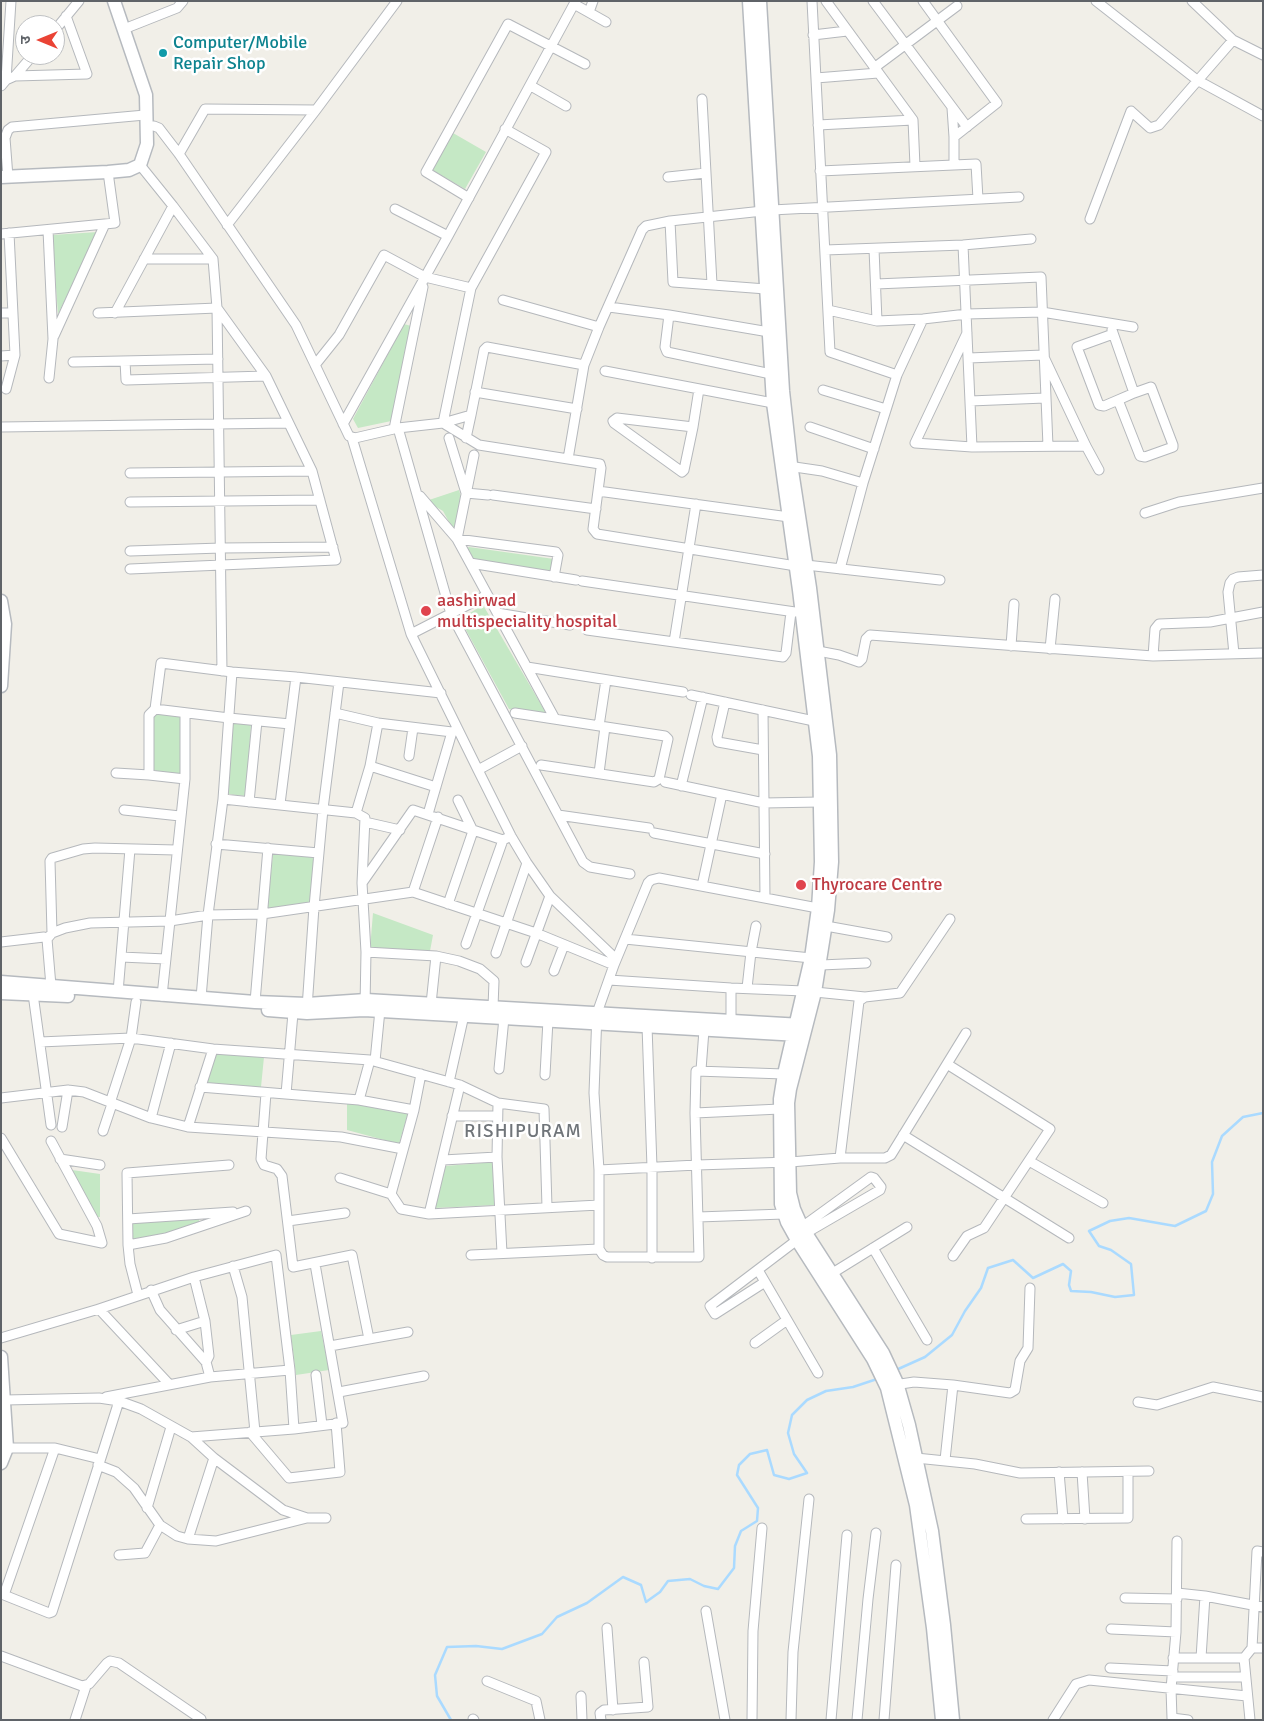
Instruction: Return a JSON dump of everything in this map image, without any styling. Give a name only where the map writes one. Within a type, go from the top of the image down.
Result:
[{"type":"main road","points":[[4,177],[108,172],[128,170],[140,165],[146,144],[146,95],[114,1]]},
{"type":"main road","points":[[749,1],[783,391],[789,517],[801,565],[797,613],[819,756],[821,862],[823,909],[826,926],[816,961]]},
{"type":"main road","points":[[760,1],[767,211],[766,289],[773,403],[786,465],[801,565],[818,652],[830,755],[832,862],[816,961],[800,1030],[790,1089],[785,1162],[780,1194],[784,1214],[802,1233],[832,1274],[878,1356],[891,1382],[916,1458],[932,1531],[953,1720]]},
{"type":"main road","points":[[1,601],[5,624],[1,686]]},
{"type":"main road","points":[[1,982],[255,1002],[307,1008],[432,1004],[493,1007],[596,1018],[647,1026],[704,1030],[800,1030]]},
{"type":"main road","points":[[1,993],[163,1002],[293,1012],[307,1008]]},
{"type":"main road","points":[[365,1005],[380,1010],[548,1020],[596,1018],[731,1021],[800,1030]]},
{"type":"main road","points":[[800,1030],[784,1074],[780,1109],[790,1193],[802,1233],[878,1356]]},
{"type":"main road","points":[[1,1357],[7,1448],[1,1463]]},
{"type":"main road","points":[[891,1382],[916,1505],[933,1628],[942,1720]]},
{"type":"street","points":[[3,82],[11,1]]},
{"type":"street","points":[[15,76],[86,74],[66,16],[79,1]]},
{"type":"street","points":[[226,226],[397,1]]},
{"type":"street","points":[[589,12],[594,1]]},
{"type":"street","points":[[812,1],[830,352],[897,375]]},
{"type":"street","points":[[826,1],[913,120],[916,166]]},
{"type":"street","points":[[873,1],[967,127]]},
{"type":"street","points":[[923,1],[997,103],[954,138]]},
{"type":"street","points":[[1096,1],[1197,80],[1263,116]]},
{"type":"street","points":[[1192,1],[1233,40],[1263,55]]},
{"type":"street","points":[[124,29],[178,3]]},
{"type":"street","points":[[343,424],[531,86],[574,4],[606,22]]},
{"type":"street","points":[[816,78],[876,70],[905,44],[957,6]]},
{"type":"street","points":[[469,198],[426,172],[508,24],[585,64]]},
{"type":"street","points":[[813,35],[847,31]]},
{"type":"street","points":[[1090,219],[1131,111],[1150,128],[1159,125],[1233,40]]},
{"type":"street","points":[[3,82],[15,76],[24,65]]},
{"type":"street","points":[[531,86],[566,106]]},
{"type":"street","points":[[702,99],[712,284]]},
{"type":"street","points":[[951,106],[954,165]]},
{"type":"street","points":[[179,154],[205,109],[316,110]]},
{"type":"street","points":[[818,125],[913,120]]},
{"type":"street","points":[[4,177],[5,138],[8,130],[12,127],[146,121],[159,128],[179,154],[226,226],[296,325],[343,424],[352,438],[411,634],[441,693],[454,731],[478,770],[507,838],[550,896],[615,962]]},
{"type":"street","points":[[443,423],[471,288],[546,152],[506,129]]},
{"type":"street","points":[[820,171],[976,164],[978,200]]},
{"type":"street","points":[[140,165],[213,260],[218,308],[222,671]]},
{"type":"street","points":[[6,389],[15,355],[13,313],[6,271],[5,233],[115,224],[108,172]]},
{"type":"street","points":[[668,176],[706,173]]},
{"type":"street","points":[[568,459],[584,365],[642,230],[646,226],[653,223],[767,211],[1019,197]]},
{"type":"street","points":[[115,313],[173,206]]},
{"type":"street","points":[[395,209],[448,236]]},
{"type":"street","points":[[670,221],[673,282],[766,289]]},
{"type":"street","points":[[53,339],[105,224]]},
{"type":"street","points":[[48,230],[53,339],[48,378]]},
{"type":"street","points":[[825,250],[874,249],[1031,239]]},
{"type":"street","points":[[964,244],[972,447]]},
{"type":"street","points":[[874,249],[877,321]]},
{"type":"street","points":[[315,365],[339,335],[384,255],[425,277],[471,288]]},
{"type":"street","points":[[144,259],[213,260]]},
{"type":"street","points":[[425,277],[396,429],[418,493],[450,614],[583,862],[586,866],[630,874]]},
{"type":"street","points":[[876,284],[1041,277],[1048,446]]},
{"type":"street","points":[[503,300],[599,327]]},
{"type":"street","points":[[609,307],[769,332]]},
{"type":"street","points":[[98,313],[218,308]]},
{"type":"street","points":[[130,569],[336,560],[312,472],[266,376],[218,308]]},
{"type":"street","points":[[828,310],[877,321],[923,319],[967,314],[1042,312],[1133,327]]},
{"type":"street","points":[[1,314],[13,313]]},
{"type":"street","points":[[669,315],[665,347],[667,352],[771,374]]},
{"type":"street","points":[[840,569],[863,483],[897,375],[923,319]]},
{"type":"street","points":[[1109,323],[1134,393]]},
{"type":"street","points":[[967,332],[915,443],[972,447],[1086,446]]},
{"type":"street","points":[[1113,334],[1078,345],[1077,348],[1099,405],[1104,406],[1134,393],[1149,388],[1153,389],[1173,446],[1146,457],[1140,456],[1118,400]]},
{"type":"street","points":[[466,438],[484,350],[487,347],[584,365]]},
{"type":"street","points":[[969,358],[1043,354]]},
{"type":"street","points":[[1043,354],[1099,470]]},
{"type":"street","points":[[1,356],[15,355]]},
{"type":"street","points":[[73,362],[218,359]]},
{"type":"street","points":[[125,361],[126,380],[266,376]]},
{"type":"street","points":[[604,371],[773,403]]},
{"type":"street","points":[[693,426],[617,418],[613,421],[682,472],[684,470],[693,426],[699,389]]},
{"type":"street","points":[[824,390],[886,409]]},
{"type":"street","points":[[475,392],[577,409]]},
{"type":"street","points":[[970,401],[1045,398]]},
{"type":"street","points":[[352,438],[396,429],[443,423],[471,415]]},
{"type":"street","points":[[1,427],[288,423]]},
{"type":"street","points":[[443,423],[479,445],[600,464],[593,529],[597,534],[801,565],[940,580]]},
{"type":"street","points":[[810,427],[874,449]]},
{"type":"street","points":[[449,438],[466,493]]},
{"type":"street","points":[[457,539],[474,456]]},
{"type":"street","points":[[786,465],[822,471],[863,483]]},
{"type":"street","points":[[130,473],[312,472]]},
{"type":"street","points":[[1145,513],[1179,502],[1263,488]]},
{"type":"street","points":[[598,491],[789,517]]},
{"type":"street","points":[[418,493],[457,539],[555,719]]},
{"type":"street","points":[[466,493],[596,509]]},
{"type":"street","points":[[130,502],[320,500]]},
{"type":"street","points":[[674,642],[696,504]]},
{"type":"street","points":[[457,539],[556,552],[558,555],[554,576]]},
{"type":"street","points":[[130,551],[221,548],[333,548]]},
{"type":"street","points":[[470,563],[797,613],[784,656],[587,630]]},
{"type":"street","points":[[1234,654],[1228,592],[1230,584],[1233,579],[1263,575]]},
{"type":"street","points":[[411,634],[487,594]]},
{"type":"street","points":[[1050,648],[1055,599]]},
{"type":"street","points":[[1011,646],[1014,604]]},
{"type":"street","points":[[1153,656],[1157,625],[1210,622],[1263,612]]},
{"type":"street","points":[[498,613],[570,625]]},
{"type":"street","points":[[818,652],[839,655],[859,662],[862,660],[866,639],[870,635],[1153,656],[1263,653]]},
{"type":"street","points":[[149,775],[149,715],[155,709],[161,663],[441,693]]},
{"type":"street","points":[[527,667],[687,693],[814,721]]},
{"type":"street","points":[[201,998],[208,915],[223,798],[232,672]]},
{"type":"street","points":[[280,804],[296,677]]},
{"type":"street","points":[[599,773],[606,680]]},
{"type":"street","points":[[307,1008],[323,809],[339,682]]},
{"type":"street","points":[[681,786],[703,697]]},
{"type":"street","points":[[725,702],[716,737],[718,742],[764,750]]},
{"type":"street","points":[[155,709],[290,724]]},
{"type":"street","points":[[763,710],[765,898]]},
{"type":"street","points":[[162,996],[184,779],[185,713]]},
{"type":"street","points":[[335,713],[378,723],[454,731]]},
{"type":"street","points":[[515,713],[665,736],[668,739],[657,781],[541,764]]},
{"type":"street","points":[[249,802],[257,721]]},
{"type":"street","points":[[356,813],[370,766],[378,723]]},
{"type":"street","points":[[409,756],[413,728]]},
{"type":"street","points":[[428,814],[454,731]]},
{"type":"street","points":[[478,770],[522,746]]},
{"type":"street","points":[[370,766],[436,787]]},
{"type":"street","points":[[116,773],[184,779]]},
{"type":"street","points":[[665,782],[764,803],[820,802]]},
{"type":"street","points":[[702,886],[722,794]]},
{"type":"street","points":[[223,798],[356,813],[365,818],[362,883],[366,952],[365,1005]]},
{"type":"street","points":[[448,904],[473,831],[458,800]]},
{"type":"street","points":[[124,810],[180,816]]},
{"type":"street","points":[[362,883],[413,810],[438,817],[473,831],[507,838]]},
{"type":"street","points":[[558,815],[652,830],[765,854]]},
{"type":"street","points":[[413,892],[438,817]]},
{"type":"street","points":[[365,822],[400,830]]},
{"type":"street","points":[[466,944],[507,838]]},
{"type":"street","points":[[216,844],[319,853]]},
{"type":"street","points":[[255,1002],[268,848]]},
{"type":"street","points":[[51,986],[50,861],[52,858],[83,849],[176,850]]},
{"type":"street","points":[[118,992],[130,849]]},
{"type":"street","points":[[496,953],[527,863]]},
{"type":"street","points":[[784,1074],[701,1070],[697,1070],[695,1073],[699,1257],[607,1258],[603,1256],[599,1249],[599,1170],[594,1094],[596,1018],[608,980],[648,883],[659,878],[823,909]]},
{"type":"street","points":[[1,942],[50,936],[65,928],[90,923],[170,921],[208,915],[262,914],[413,892],[536,933],[564,945],[615,962]]},
{"type":"street","points":[[526,962],[550,896]]},
{"type":"street","points":[[608,980],[864,996],[900,993],[950,918]]},
{"type":"street","points":[[747,988],[756,926]]},
{"type":"street","points":[[826,926],[887,937]]},
{"type":"street","points":[[625,939],[751,952],[816,961],[866,963]]},
{"type":"street","points":[[554,971],[564,945]]},
{"type":"street","points":[[366,952],[436,956],[459,961],[480,969],[494,980],[493,1007]]},
{"type":"street","points":[[432,1004],[436,956]]},
{"type":"street","points":[[121,957],[166,959]]},
{"type":"street","points":[[731,988],[731,1021]]},
{"type":"street","points":[[33,994],[51,1125]]},
{"type":"street","points":[[840,1158],[859,1001],[864,996]]},
{"type":"street","points":[[103,1131],[131,1038],[136,1002]]},
{"type":"street","points":[[359,1100],[372,1061],[380,1010]]},
{"type":"street","points":[[286,1094],[293,1012]]},
{"type":"street","points":[[449,1082],[464,1015]]},
{"type":"street","points":[[499,1069],[504,1018]]},
{"type":"street","points":[[545,1074],[548,1020]]},
{"type":"street","points":[[647,1026],[652,1167],[652,1258]]},
{"type":"street","points":[[701,1070],[704,1030]]},
{"type":"street","points":[[599,1170],[840,1158],[885,1158],[891,1155],[966,1033]]},
{"type":"street","points":[[40,1042],[131,1038],[213,1048],[372,1061],[460,1085],[498,1103],[544,1108]]},
{"type":"street","points":[[151,1118],[171,1043]]},
{"type":"street","points":[[188,1127],[213,1048]]},
{"type":"street","points":[[947,1064],[1050,1129],[984,1228],[967,1236],[953,1256]]},
{"type":"street","points":[[391,1194],[422,1074]]},
{"type":"street","points":[[429,1214],[460,1085]]},
{"type":"street","points":[[200,1087],[359,1100],[414,1110]]},
{"type":"street","points":[[62,1127],[68,1090]]},
{"type":"street","points":[[1,1098],[68,1090],[84,1092],[151,1118],[188,1127],[341,1137],[403,1149]]},
{"type":"street","points":[[266,1093],[264,1132],[260,1154],[264,1165],[278,1169],[280,1172],[293,1267],[352,1256],[369,1339]]},
{"type":"street","points":[[543,1098],[547,1207]]},
{"type":"street","points":[[498,1103],[502,1253]]},
{"type":"street","points":[[695,1113],[780,1109]]},
{"type":"street","points":[[452,1116],[498,1116]]},
{"type":"street","points":[[903,1135],[1070,1238]]},
{"type":"street","points":[[1,1138],[58,1234],[102,1243],[97,1226],[51,1141]]},
{"type":"street","points":[[443,1160],[498,1157]]},
{"type":"street","points":[[60,1159],[100,1165]]},
{"type":"street","points":[[1029,1161],[1103,1203]]},
{"type":"street","points":[[138,1295],[130,1264],[128,1245],[127,1173],[229,1165]]},
{"type":"street","points":[[765,1282],[715,1314],[710,1306],[758,1270],[802,1233],[871,1177],[881,1187],[880,1190],[802,1233]]},
{"type":"street","points":[[340,1178],[391,1194],[401,1209],[429,1214],[598,1205]]},
{"type":"street","points":[[128,1219],[246,1211],[166,1238],[128,1245]]},
{"type":"street","points":[[288,1221],[345,1214]]},
{"type":"street","points":[[698,1217],[784,1214]]},
{"type":"street","points":[[832,1274],[906,1227]]},
{"type":"street","points":[[873,1248],[927,1340]]},
{"type":"street","points":[[471,1254],[599,1249]]},
{"type":"street","points":[[1,1338],[99,1309],[194,1277],[292,1252]]},
{"type":"street","points":[[276,1255],[290,1370],[294,1429]]},
{"type":"street","points":[[191,1437],[343,1423],[315,1264]]},
{"type":"street","points":[[233,1266],[242,1297],[250,1374],[253,1432],[289,1478],[340,1472],[336,1423]]},
{"type":"street","points":[[758,1270],[818,1373]]},
{"type":"street","points":[[194,1277],[205,1321],[209,1356],[206,1362]]},
{"type":"street","points":[[891,1382],[953,1385],[1014,1392],[1020,1361],[1028,1348],[1030,1288]]},
{"type":"street","points":[[151,1290],[160,1310],[206,1362],[210,1377]]},
{"type":"street","points":[[99,1309],[169,1384]]},
{"type":"street","points":[[755,1343],[787,1320]]},
{"type":"street","points":[[176,1330],[205,1321]]},
{"type":"street","points":[[330,1346],[408,1332]]},
{"type":"street","points":[[99,1398],[210,1377],[290,1370]]},
{"type":"street","points":[[316,1375],[322,1425]]},
{"type":"street","points":[[339,1392],[424,1376]]},
{"type":"street","points":[[945,1460],[953,1385]]},
{"type":"street","points":[[1138,1402],[1157,1405],[1213,1387],[1263,1396]]},
{"type":"street","points":[[5,1400],[99,1398],[119,1401],[141,1409],[191,1437],[214,1458],[282,1510],[306,1518]]},
{"type":"street","points":[[55,1448],[3,1595],[49,1613],[52,1612],[119,1401]]},
{"type":"street","points":[[147,1508],[171,1427]]},
{"type":"street","points":[[7,1448],[55,1448],[99,1462],[116,1472],[134,1488],[160,1525],[177,1536],[188,1539],[216,1541],[306,1518],[326,1518]]},
{"type":"street","points":[[188,1539],[214,1458]]},
{"type":"street","points":[[916,1458],[975,1464],[1020,1473],[1148,1472]]},
{"type":"street","points":[[1059,1472],[1063,1518]]},
{"type":"street","points":[[1082,1472],[1084,1518]]},
{"type":"street","points":[[1026,1519],[1128,1518],[1128,1472]]},
{"type":"street","points":[[790,1720],[793,1652],[809,1499]]},
{"type":"street","points":[[119,1555],[145,1553],[160,1525]]},
{"type":"street","points":[[752,1720],[753,1631],[762,1528]]},
{"type":"street","points":[[857,1720],[876,1533]]},
{"type":"street","points":[[831,1720],[847,1535]]},
{"type":"street","points":[[1177,1541],[1176,1632],[1171,1689],[1172,1718],[1188,1720]]},
{"type":"street","points":[[1250,1720],[1244,1658],[1252,1648],[1259,1607],[1257,1551],[1263,1552]]},
{"type":"street","points":[[884,1720],[896,1565]]},
{"type":"street","points":[[1201,1658],[1205,1596]]},
{"type":"street","points":[[1125,1598],[1205,1596],[1259,1607]]},
{"type":"street","points":[[706,1611],[725,1720]]},
{"type":"street","points":[[607,1628],[614,1710]]},
{"type":"street","points":[[1111,1629],[1176,1632]]},
{"type":"street","points":[[1252,1648],[1263,1648]]},
{"type":"street","points":[[1,1656],[86,1686]]},
{"type":"street","points":[[1173,1658],[1244,1658]]},
{"type":"street","points":[[75,1720],[86,1686],[110,1661],[119,1663],[201,1720]]},
{"type":"street","points":[[601,1720],[602,1711],[648,1707],[644,1662]]},
{"type":"street","points":[[1110,1668],[1173,1674],[1245,1677]]},
{"type":"street","points":[[1053,1720],[1076,1684],[1089,1680],[1247,1696]]},
{"type":"street","points":[[487,1681],[536,1702],[540,1720]]},
{"type":"street","points":[[581,1696],[582,1720]]},
{"type":"green space","points":[[453,133],[486,152],[465,189],[432,170]]},
{"type":"green space","points":[[98,232],[58,314],[52,235]]},
{"type":"green space","points":[[404,324],[411,326],[396,420],[358,428],[353,419]]},
{"type":"green space","points":[[459,490],[463,503],[455,533],[443,511],[426,501]]},
{"type":"green space","points":[[469,547],[554,559],[551,578],[474,567],[464,549]]},
{"type":"green space","points":[[483,605],[546,713],[544,715],[509,709],[460,619]]},
{"type":"green space","points":[[154,714],[182,716],[181,774],[151,770]]},
{"type":"green space","points":[[233,723],[251,725],[246,796],[227,794]]},
{"type":"green space","points":[[273,854],[314,857],[310,905],[267,910]]},
{"type":"green space","points":[[373,913],[433,935],[430,951],[370,949]]},
{"type":"green space","points":[[214,1053],[264,1057],[261,1087],[206,1083]]},
{"type":"green space","points":[[347,1102],[408,1113],[399,1144],[347,1130]]},
{"type":"green space","points":[[495,1162],[497,1205],[434,1208],[445,1166]]},
{"type":"green space","points":[[72,1170],[100,1174],[100,1217],[97,1217]]},
{"type":"green space","points":[[199,1217],[199,1224],[133,1242],[132,1222]]},
{"type":"green space","points":[[321,1331],[329,1370],[296,1375],[291,1335]]},
{"type":"waterway","points":[[896,1370],[925,1357],[952,1335],[965,1311],[981,1288],[988,1268],[1013,1260],[1033,1278],[1063,1264],[1071,1271],[1069,1285],[1071,1291],[1091,1292],[1115,1297],[1134,1295],[1131,1264],[1111,1250],[1099,1246],[1089,1231],[1110,1221],[1129,1218],[1175,1226],[1206,1211],[1213,1194],[1212,1162],[1222,1136],[1243,1117],[1263,1113]]},
{"type":"waterway","points":[[451,1720],[437,1696],[435,1675],[447,1647],[476,1646],[502,1649],[542,1634],[557,1617],[587,1603],[623,1577],[641,1585],[646,1602],[660,1592],[668,1581],[690,1579],[704,1586],[718,1589],[734,1568],[735,1546],[741,1531],[757,1521],[758,1508],[737,1475],[739,1465],[750,1454],[767,1450],[774,1475],[789,1479],[807,1473],[794,1454],[788,1433],[792,1415],[807,1400],[826,1391],[853,1387],[877,1379]]},
{"type":"place","name":"Computer/Mobile Repair Shop","points":[[163,53]]},
{"type":"place","name":"aashirwad multispeciality hospital","points":[[426,611]]},
{"type":"place","name":"Thyrocare Centre","points":[[801,885]]},
{"type":"district","name":"RISHIPURAM","points":[[523,1132]]}]
